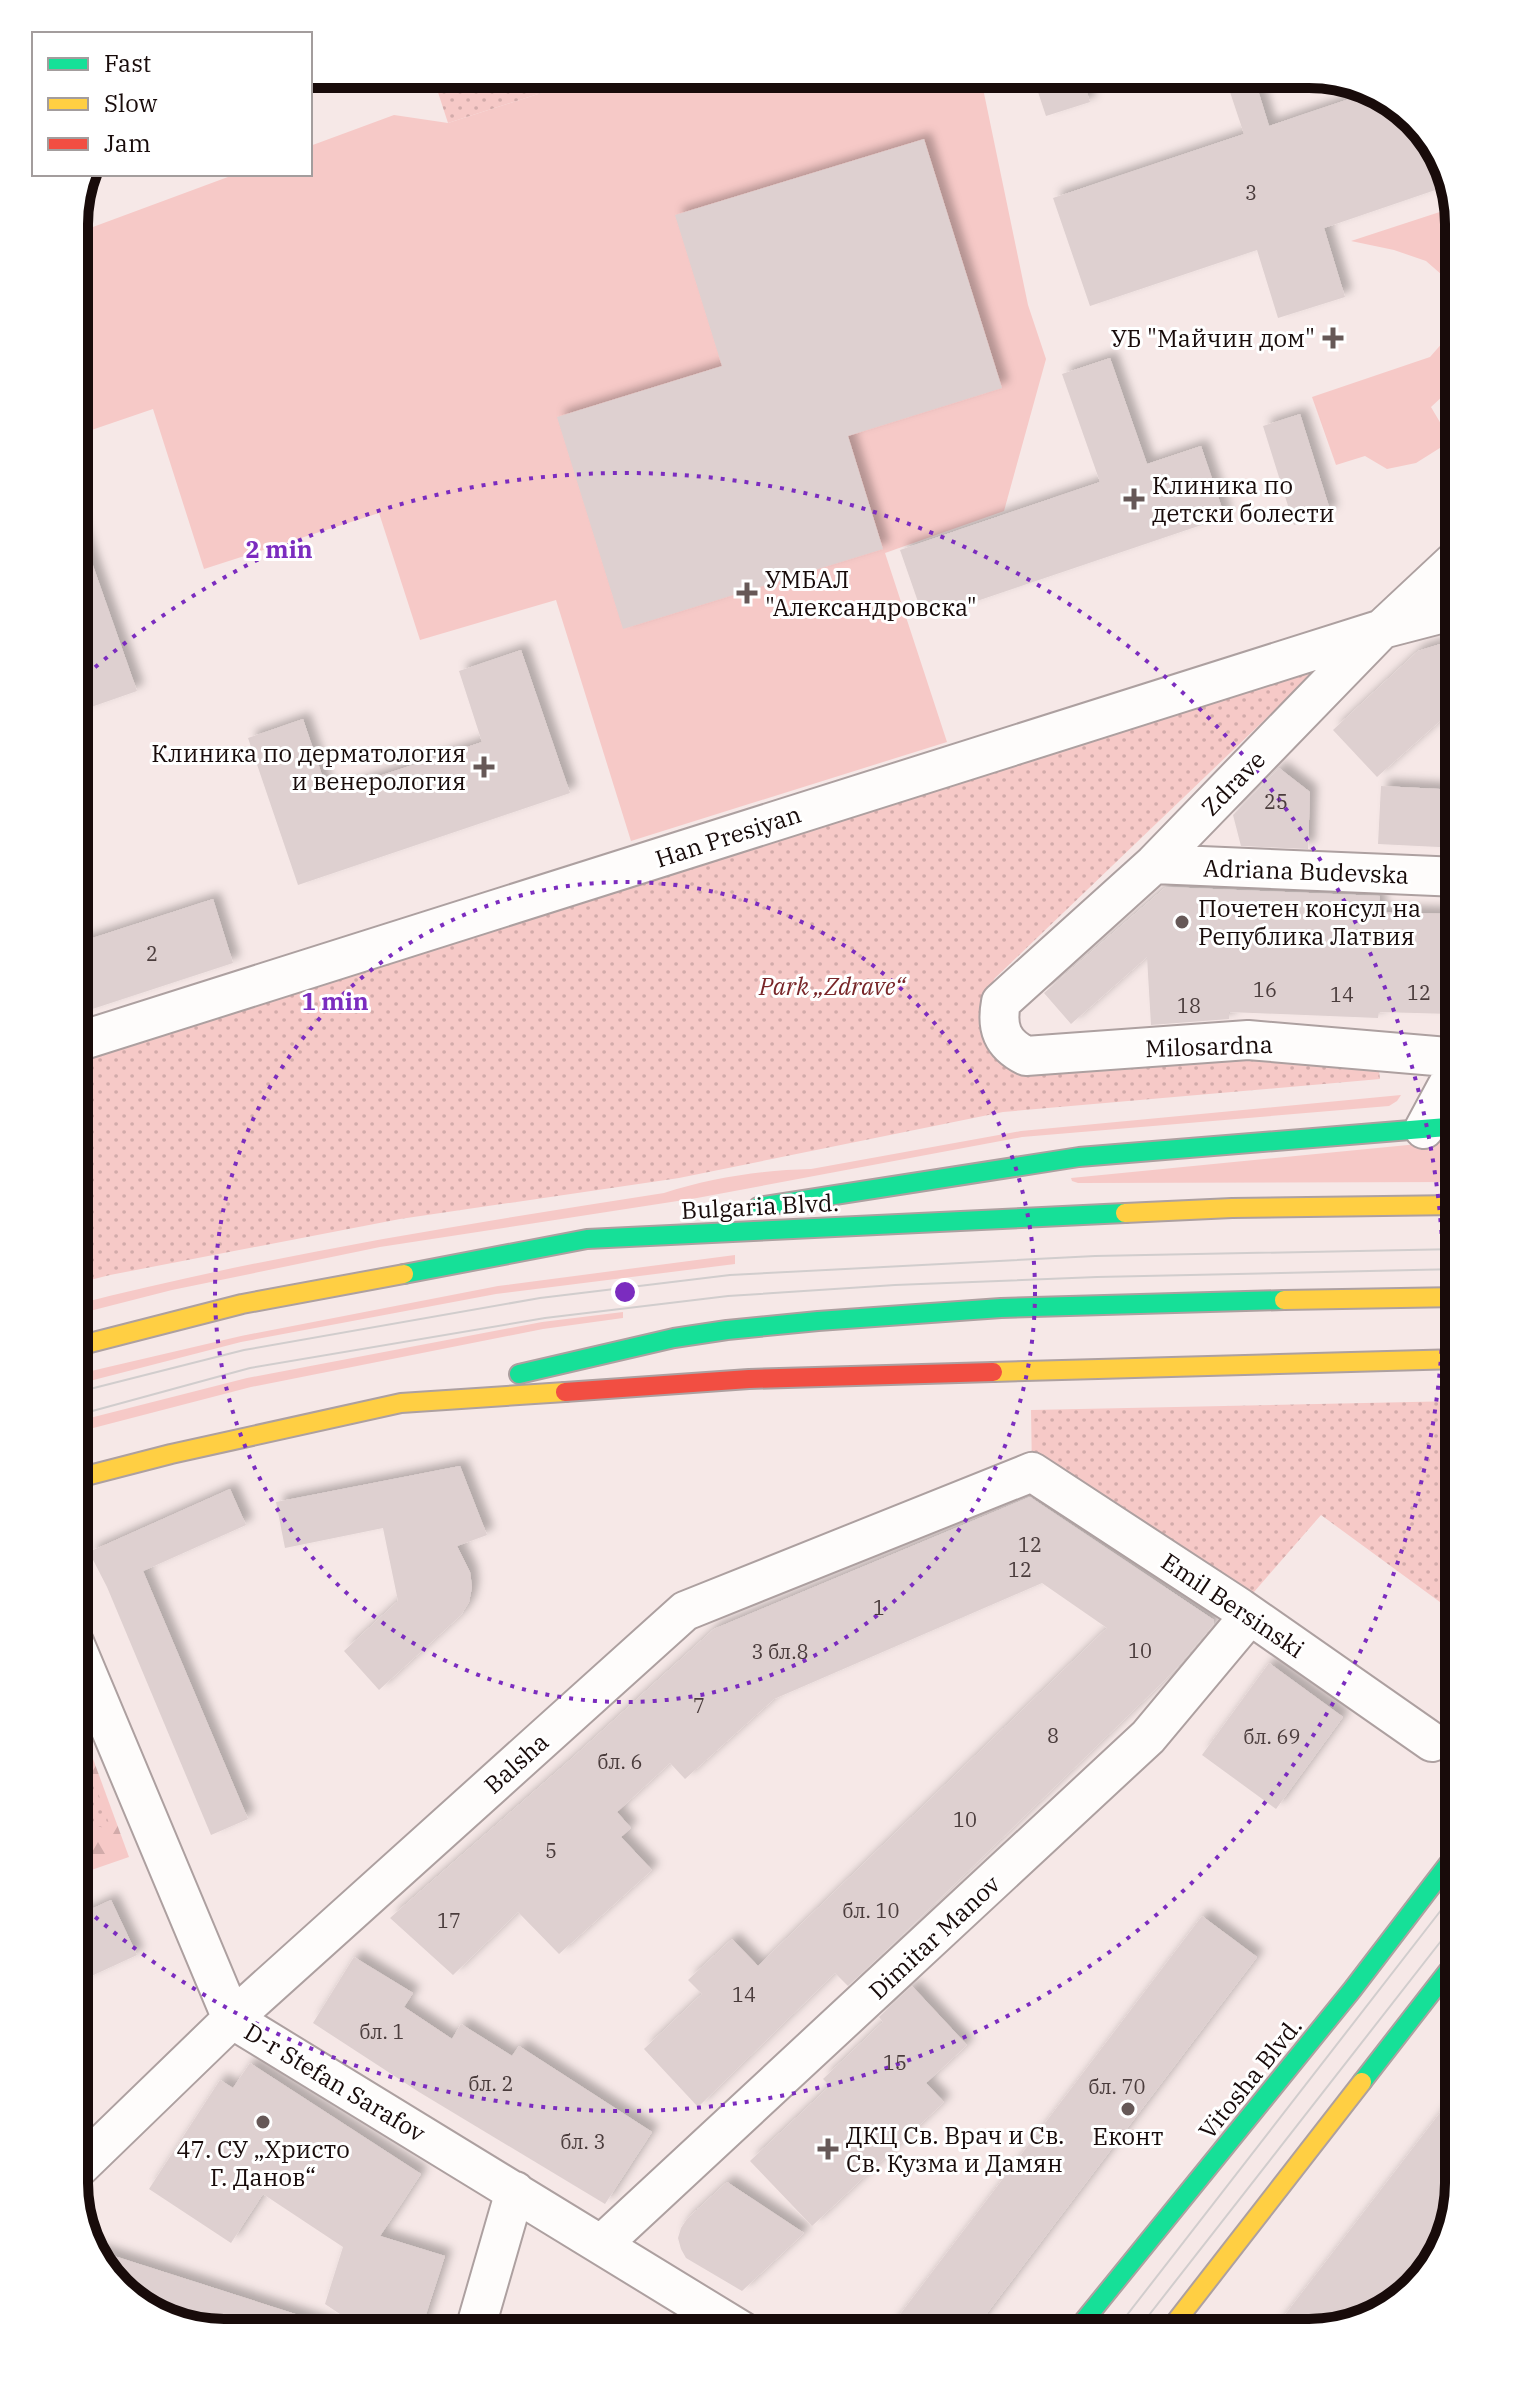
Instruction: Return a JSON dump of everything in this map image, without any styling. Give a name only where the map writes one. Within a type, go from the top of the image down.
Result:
[{"type":"main road","points":[[743,1210],[1079,1157],[1442,1128]]},
{"type":"main road","name":"Bulgaria Blvd.","points":[[88,1343],[242,1304],[587,1239],[1232,1208],[1445,1205]]},
{"type":"main road","points":[[587,1239],[712,1216]]},
{"type":"main road","points":[[88,1475],[634,1346],[725,1330],[900,1314],[1104,1305],[1445,1297]]},
{"type":"main road","points":[[401,1403],[749,1379],[1445,1359]]},
{"type":"main road","name":"Vitosha Blvd.","points":[[1085,2319],[1352,1990],[1445,1868]]},
{"type":"main road","points":[[1178,2319],[1445,1975]]},
{"type":"street","name":"Zdrave","points":[[1001,1002],[1154,864],[1382,629],[1445,570]]},
{"type":"street","name":"Han Presiyan","points":[[88,1039],[1382,629],[1445,613]]},
{"type":"street","name":"Adriana Budevska","points":[[1154,864],[1445,876]]},
{"type":"street","name":"Milosardna","points":[[1001,1002],[998,1018],[1003,1034],[1010,1048],[1026,1056],[1248,1040],[1445,1060]]},
{"type":"street","name":"Emil Bersinski","points":[[1032,1472],[1250,1615],[1432,1742]]},
{"type":"street","name":"Balsha","points":[[88,2158],[232,2019],[685,1611],[1032,1472]]},
{"type":"street","name":"Dimitar Manov","points":[[602,2244],[1148,1737],[1250,1615]]},
{"type":"street","name":"D-r Stefan Sarafov","points":[[88,1675],[232,2019],[723,2319]]},
{"type":"street","points":[[478,2319],[515,2191]]},
{"type":"green space","points":[[437,88],[557,88],[448,123]]},
{"type":"green space","points":[[557,88],[983,88],[1028,305],[1046,359],[1004,511],[885,553],[947,742],[631,841],[556,600],[420,640],[379,513],[204,569],[153,409],[88,431],[88,229],[231,176],[312,176],[312,145],[394,115],[448,123]]},
{"type":"green space","points":[[1444,211],[1445,278],[1426,261],[1351,241]]},
{"type":"green space","points":[[1445,340],[1445,394],[1431,407],[1445,431],[1445,445],[1416,463],[1387,469],[1365,456],[1336,465],[1312,397],[1430,357]]},
{"type":"green space","name":"Park „Zdrave“","points":[[1325,662],[994,979],[983,1038],[1014,1069],[1194,1055],[1378,1062],[1380,1079],[1003,1112],[679,1178],[400,1219],[88,1280],[88,1058]]},
{"type":"green space","points":[[1401,1095],[1389,1106],[1022,1137],[697,1198],[380,1247],[172,1290],[88,1311],[88,1302],[294,1256],[664,1193],[736,1176],[811,1169],[1021,1131]]},
{"type":"green space","points":[[1445,1141],[1445,1182],[1078,1183],[1071,1178]]},
{"type":"green space","points":[[735,1255],[735,1264],[496,1294],[241,1342],[88,1381],[88,1372],[241,1336],[498,1286]]},
{"type":"green space","points":[[623,1312],[623,1318],[543,1329],[251,1387],[88,1429],[88,1418],[247,1378],[542,1322]]},
{"type":"green space","points":[[1445,1401],[1445,1606],[1321,1515],[1240,1608],[1032,1472],[1031,1410]]},
{"type":"green space","points":[[88,1745],[129,1857],[88,1871]]},
{"type":"green space","points":[[88,1765],[111,1829],[88,1825]]},
{"type":"building","points":[[1037,88],[1086,88],[1090,102],[1046,116]]},
{"type":"building","points":[[1229,88],[1257,88],[1269,126],[1357,97],[1385,111],[1411,134],[1431,164],[1440,188],[1324,228],[1345,297],[1278,318],[1257,250],[1090,306],[1053,198],[1244,134]]},
{"type":"building","points":[[924,139],[1002,388],[848,436],[883,549],[623,629],[557,417],[722,366],[675,215]]},
{"type":"building","name":"Клиника по детски болести","points":[[1110,358],[1147,464],[1201,446],[1225,517],[924,619],[900,550],[1100,482],[1062,374]]},
{"type":"building","points":[[1300,414],[1331,513],[1294,525],[1263,426]]},
{"type":"building","points":[[88,551],[137,691],[88,708]]},
{"type":"building","points":[[1445,642],[1445,719],[1377,777],[1333,730],[1418,651]]},
{"type":"building","name":"Клиника по дерматология и венерология","points":[[521,650],[570,793],[298,885],[248,738],[303,719],[328,793],[482,742],[459,671]]},
{"type":"building","points":[[1279,768],[1310,792],[1308,849],[1241,846],[1233,815]]},
{"type":"building","points":[[1381,786],[1445,789],[1445,847],[1378,844]]},
{"type":"building","points":[[1166,887],[1380,896],[1379,912],[1445,914],[1445,1014],[1379,1012],[1378,1018],[1229,1012],[1229,1019],[1151,1025],[1147,957],[1071,1024],[1044,993]]},
{"type":"building","points":[[213,899],[233,963],[88,1010],[88,939]]},
{"type":"building","points":[[460,1466],[487,1535],[457,1546],[470,1572],[472,1587],[469,1602],[461,1615],[379,1690],[344,1651],[398,1601],[383,1528],[285,1548],[276,1502]]},
{"type":"building","points":[[230,1489],[246,1525],[143,1571],[248,1819],[211,1835],[107,1587],[89,1552]]},
{"type":"building","points":[[1030,1497],[1214,1620],[1213,1625],[1173,1672],[848,1986],[835,1973],[698,2107],[644,2049],[702,1994],[688,1980],[732,1939],[758,1966],[1107,1628],[1042,1583],[774,1699],[685,1779],[670,1763],[617,1812],[631,1828],[621,1837],[652,1870],[559,1954],[518,1912],[453,1975],[390,1918],[714,1629]]},
{"type":"building","points":[[1269,1663],[1343,1717],[1276,1809],[1202,1755]]},
{"type":"building","points":[[111,1900],[137,1955],[88,1978],[88,1911]]},
{"type":"building","points":[[1202,1916],[1257,1957],[983,2319],[897,2319]]},
{"type":"building","points":[[354,1957],[413,1993],[404,2007],[452,2039],[461,2024],[512,2056],[519,2046],[652,2132],[605,2204],[419,2092],[313,2023]]},
{"type":"building","points":[[912,1986],[967,2045],[926,2083],[944,2102],[812,2226],[750,2161],[830,2086],[823,2079],[883,2022],[879,2017]]},
{"type":"building","points":[[250,2063],[421,2174],[380,2236],[445,2256],[425,2319],[347,2319],[325,2304],[343,2247],[263,2194],[231,2243],[149,2189],[220,2080],[233,2088]]},
{"type":"building","points":[[1445,2106],[1444,2201],[1432,2240],[1395,2288],[1369,2305],[1327,2318],[1282,2319]]},
{"type":"building","points":[[727,2182],[804,2233],[742,2291],[686,2258],[678,2238],[687,2219]]},
{"type":"building","points":[[108,2254],[311,2319],[215,2319],[180,2312],[134,2285]]},
{"type":"tram line","points":[[88,1389],[244,1350],[540,1298],[730,1275],[1095,1256],[1445,1249]]},
{"type":"tram line","points":[[88,1412],[250,1368],[545,1318],[728,1296],[1097,1277],[1445,1269]]},
{"type":"tram line","points":[[1124,2319],[1445,1905]]},
{"type":"tram line","points":[[1146,2319],[1445,1936]]},
{"type":"traffic: fast","points":[[758,1207],[1079,1157],[1445,1127]]},
{"type":"traffic: fast","points":[[404,1274],[587,1239],[1125,1213]]},
{"type":"traffic: fast","points":[[519,1374],[674,1338],[818,1321],[1001,1308],[1284,1300]]},
{"type":"traffic: fast","points":[[1085,2319],[1352,1990],[1445,1868]]},
{"type":"traffic: fast","points":[[1362,2082],[1445,1975]]},
{"type":"traffic: slow","points":[[1125,1213],[1445,1205]]},
{"type":"traffic: slow","points":[[88,1343],[242,1304],[404,1274]]},
{"type":"traffic: slow","points":[[1284,1300],[1445,1297]]},
{"type":"traffic: slow","points":[[993,1372],[1445,1359]]},
{"type":"traffic: slow","points":[[88,1475],[401,1403],[565,1392]]},
{"type":"traffic: slow","points":[[1178,2319],[1362,2082]]},
{"type":"traffic: jam","points":[[565,1392],[749,1379],[993,1372]]},
{"type":"place","name":"УБ \"Майчин дом\"","points":[[1333,338]]},
{"type":"place","name":"Клиника по детски болести","points":[[1134,499]]},
{"type":"place","name":"УМБАЛ \"Александровска\"","points":[[747,593]]},
{"type":"place","name":"Клиника по дерматология и венерология","points":[[484,767]]},
{"type":"place","name":"Почетен консул на Република Латвия","points":[[1182,922]]},
{"type":"place","name":"Еконт","points":[[1128,2109]]},
{"type":"place","name":"47. СУ „Христо Г. Данов“","points":[[263,2122]]},
{"type":"place","name":"ДКЦ Св. Врач и Св. Св. Кузма и Дамян","points":[[828,2149]]}]
